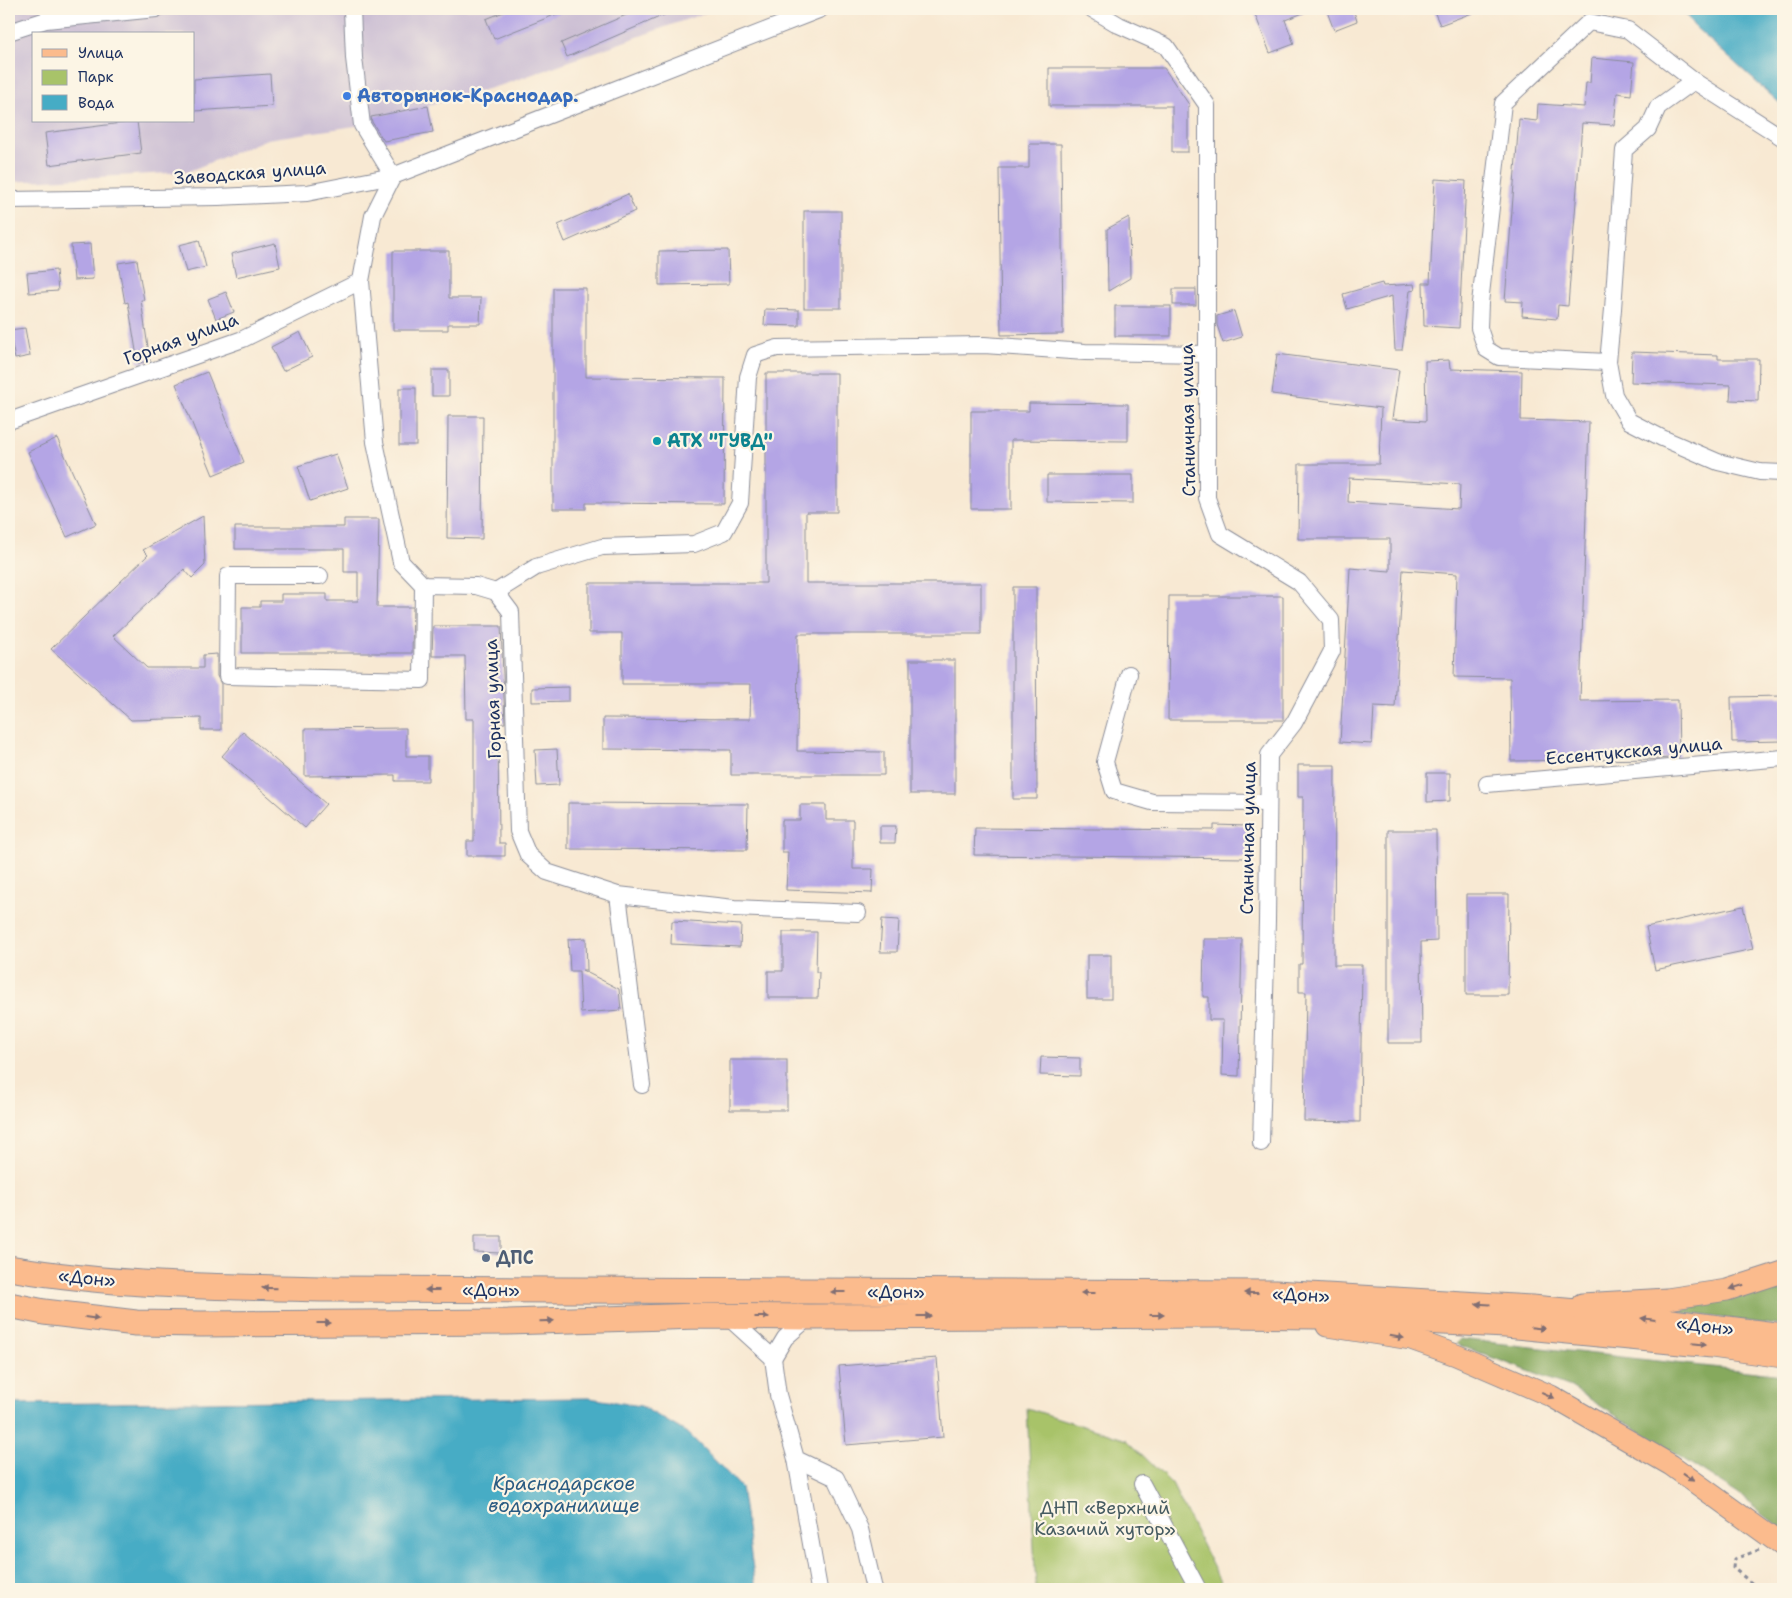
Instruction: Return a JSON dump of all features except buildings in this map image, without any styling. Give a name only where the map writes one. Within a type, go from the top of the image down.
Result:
[{"type":"highway","name":"«Дон»","points":[[9,1268],[105,1281],[211,1287],[693,1292],[1275,1293],[1532,1308],[1632,1317],[1783,1336]]},
{"type":"highway","name":"«Дон»","points":[[9,1305],[44,1312],[136,1323],[192,1324],[508,1322],[698,1316],[1319,1316],[1506,1325],[1712,1345],[1783,1355]]},
{"type":"main road","points":[[1532,1308],[1667,1299],[1727,1290],[1783,1272]]},
{"type":"main road","points":[[1227,1315],[1342,1328],[1411,1339],[1456,1355],[1551,1396],[1671,1465],[1781,1544]]},
{"type":"street","points":[[9,32],[46,20],[156,9]]},
{"type":"street","points":[[320,576],[228,576],[227,676],[422,680],[423,585],[401,562],[375,442],[361,281],[373,216],[392,176],[362,125],[354,58],[352,9]]},
{"type":"street","name":"Заводская улица","points":[[9,200],[218,197],[307,193],[392,176],[821,9]]},
{"type":"street","name":"Станичная улица","points":[[1092,9],[1119,26],[1166,46],[1206,105],[1207,498],[1220,534],[1299,582],[1331,620],[1332,651],[1294,723],[1269,755],[1261,1143]]},
{"type":"street","points":[[1608,362],[1499,357],[1486,349],[1479,328],[1480,303],[1503,103],[1589,22],[1628,30],[1694,81],[1783,138]]},
{"type":"street","points":[[1694,81],[1658,107],[1648,129],[1624,150],[1608,362],[1614,395],[1629,421],[1662,438],[1718,462],[1760,472],[1783,473]]},
{"type":"street","name":"Горная улица","points":[[9,422],[243,339],[361,281]]},
{"type":"street","points":[[423,585],[476,586],[496,592],[536,567],[602,547],[694,544],[724,532],[740,503],[748,377],[755,355],[777,348],[984,345],[1085,352],[1207,354]]},
{"type":"street","name":"Горная улица","points":[[496,592],[511,612],[518,831],[528,855],[546,872],[618,895],[734,908],[858,913]]},
{"type":"street","points":[[1129,674],[1105,762],[1114,792],[1152,802],[1268,803]]},
{"type":"street","name":"Ессентукская улица","points":[[1487,784],[1783,758]]},
{"type":"street","points":[[618,895],[642,1085]]},
{"type":"street","points":[[728,1317],[773,1358]]},
{"type":"street","points":[[809,1317],[785,1338],[773,1358],[778,1395],[796,1459],[819,1589]]},
{"type":"street","points":[[796,1459],[836,1478],[860,1529],[874,1589]]},
{"type":"street","points":[[1142,1484],[1198,1589]]},
{"type":"path","points":[[1759,1589],[1733,1568],[1734,1559],[1781,1544]]},
{"type":"shaded area","points":[[9,9],[716,9],[505,84],[362,125],[267,139],[187,172],[9,182]]},
{"type":"green space","points":[[1782,1285],[1783,1326],[1677,1312]]},
{"type":"green space","points":[[1460,1339],[1783,1375],[1783,1529],[1738,1494],[1571,1387],[1456,1344]]},
{"type":"green space","name":"ДНП «Верхний Казачий хутор»","points":[[1027,1408],[1127,1440],[1172,1484],[1224,1589],[1036,1589]]},
{"type":"water","points":[[1682,9],[1783,9],[1783,106],[1694,26]]},
{"type":"water","name":"Краснодарское водохранилище","points":[[589,1398],[641,1406],[689,1434],[741,1487],[756,1589],[9,1589],[9,1404]]},
{"type":"place","name":"Авторынок-Краснодар.","points":[[347,96]]},
{"type":"place","name":"АТХ \"ГУВД\"","points":[[657,441]]},
{"type":"place","name":"ДПС","points":[[486,1258]]}]
